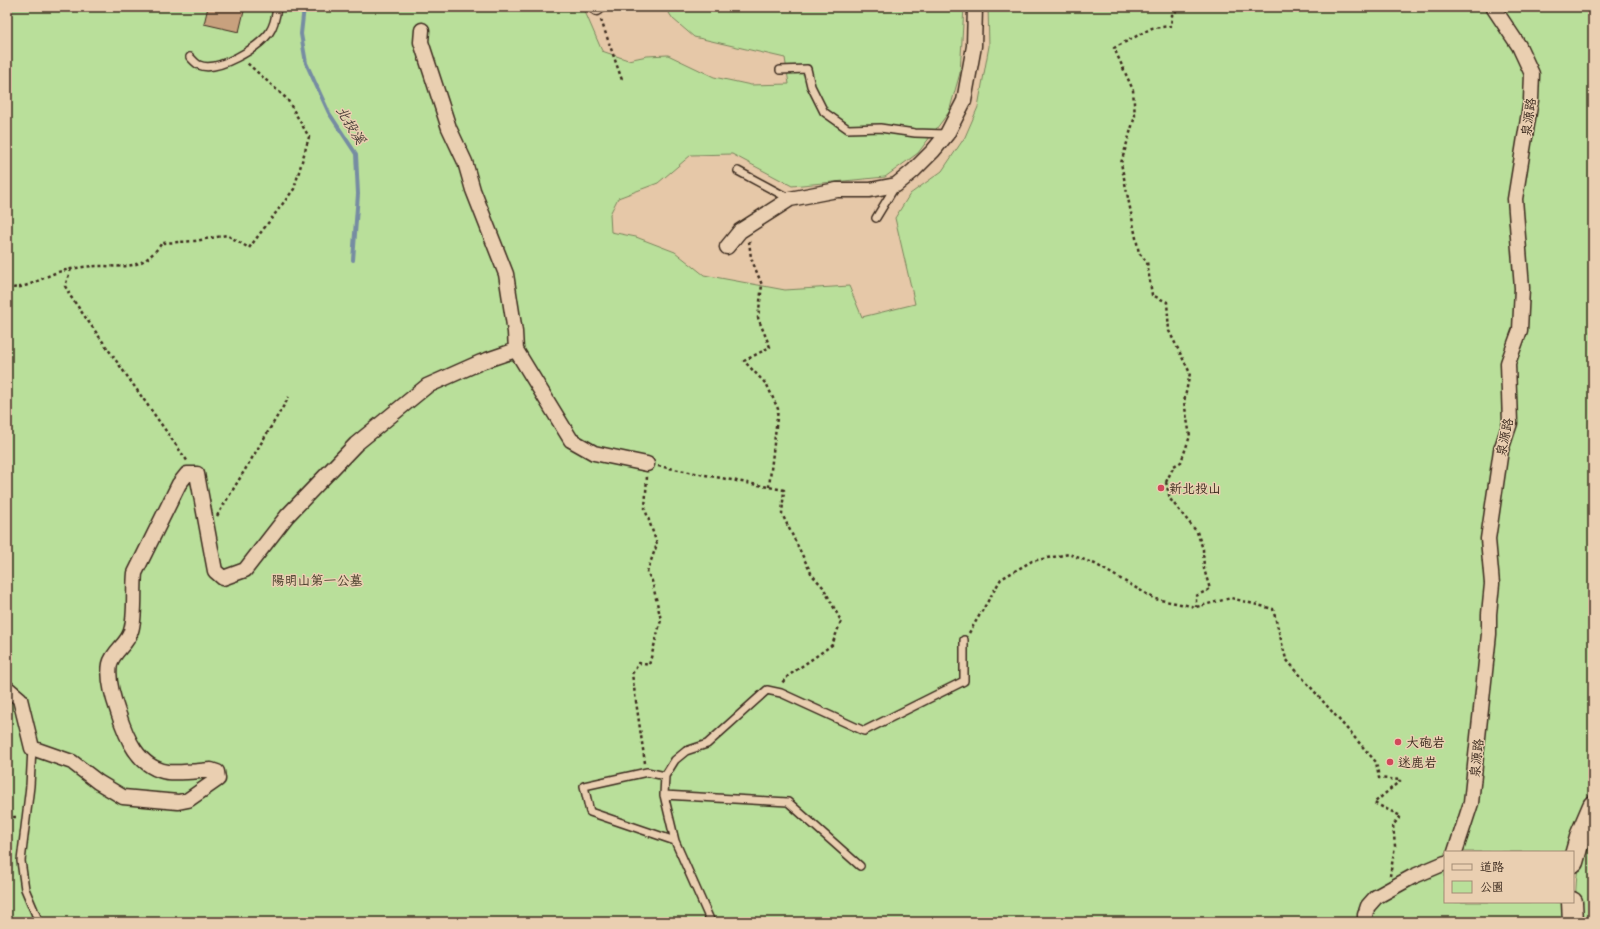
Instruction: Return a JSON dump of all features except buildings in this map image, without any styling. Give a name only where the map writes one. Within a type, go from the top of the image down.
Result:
[{"type":"street","points":[[727,247],[740,231],[790,199],[837,190],[870,190],[896,185],[928,156],[947,134],[964,101],[974,46],[975,7]]},
{"type":"street","name":"泉源路","points":[[1455,851],[1471,803],[1489,634],[1492,584],[1488,539],[1501,450],[1510,423],[1508,363],[1520,330],[1522,288],[1515,199],[1531,100],[1532,74],[1519,46],[1493,7]]},
{"type":"street","points":[[422,30],[421,42],[448,128],[465,162],[473,190],[506,274],[515,332],[516,350],[571,440],[594,453],[647,464]]},
{"type":"street","points":[[7,688],[20,699],[32,748],[72,762],[98,782],[122,797],[178,802],[188,800],[218,779],[217,772],[211,770],[168,772],[156,768],[143,760],[133,748],[124,731],[110,680],[110,664],[112,659],[131,633],[133,623],[133,588],[135,573],[179,484],[186,474],[197,474],[215,571],[224,578],[245,570],[287,516],[356,444],[382,421],[427,386],[481,362],[516,350]]},
{"type":"street","points":[[1574,859],[1593,806]]},
{"type":"street","points":[[1365,922],[1365,915],[1368,906],[1376,897],[1412,877],[1444,863]]},
{"type":"street","points":[[1572,903],[1573,922]]},
{"type":"lane","points":[[190,57],[198,65],[212,67],[240,57],[254,47],[269,33],[276,16],[277,7]]},
{"type":"lane","points":[[780,70],[807,69],[811,86],[824,112],[848,129],[880,128],[915,133],[947,134]]},
{"type":"lane","points":[[738,171],[790,199]]},
{"type":"lane","points":[[876,218],[896,185]]},
{"type":"lane","points":[[711,922],[675,841],[664,795],[665,776],[675,760],[686,751],[707,744],[767,690],[780,693],[864,731],[964,681],[964,640]]},
{"type":"lane","points":[[32,748],[30,786],[21,861],[25,889],[38,922]]},
{"type":"lane","points":[[665,776],[647,772],[584,786],[590,812],[675,841]]},
{"type":"lane","points":[[664,795],[788,802],[860,866]]},
{"type":"path","points":[[597,7],[622,80]]},
{"type":"path","points":[[1181,7],[1172,15],[1171,26],[1152,28],[1114,48],[1134,90],[1136,116],[1121,163],[1139,253],[1147,262],[1152,295],[1167,302],[1169,331],[1190,373],[1184,402],[1190,436],[1181,462],[1174,466],[1166,482],[1170,500],[1197,532],[1203,549],[1204,569],[1210,589],[1196,596],[1196,607]]},
{"type":"path","points":[[7,287],[22,287],[60,271],[71,269],[98,266],[118,267],[139,263],[153,254],[162,243],[195,241],[227,235],[249,248],[294,189],[309,137],[287,99],[240,57]]},
{"type":"path","points":[[747,227],[751,258],[762,285],[758,318],[770,347],[744,361],[767,385],[778,409],[769,487]]},
{"type":"path","points":[[71,269],[65,286],[70,297],[197,474]]},
{"type":"path","points":[[207,533],[289,397]]},
{"type":"path","points":[[647,772],[632,674],[639,663],[649,664],[661,620],[652,581],[647,572],[657,544],[646,509],[647,464],[784,490],[782,514],[812,575],[823,587],[842,621],[832,645],[788,676],[775,692]]},
{"type":"path","points":[[964,640],[1002,579],[1032,561],[1070,554],[1095,564],[1155,599],[1196,607],[1231,598],[1273,609],[1286,659],[1376,762],[1379,778],[1401,780],[1374,804],[1400,816],[1393,825],[1395,846],[1387,890]]},
{"type":"green space","name":"陽明山第一公墓","points":[[7,7],[583,7],[602,51],[628,60],[647,56],[668,55],[714,77],[751,85],[789,84],[785,58],[694,37],[673,19],[665,7],[964,7],[960,73],[949,112],[918,153],[885,177],[792,186],[732,154],[691,155],[658,183],[618,198],[610,214],[611,232],[636,237],[675,252],[704,275],[785,290],[849,286],[862,317],[915,304],[895,218],[910,194],[942,171],[965,137],[978,107],[989,46],[988,7],[1593,7],[1593,793],[1576,828],[1567,851],[1444,851],[1444,903],[1566,903],[1568,922],[7,922]]},
{"type":"green space","points":[[1593,817],[1593,922],[1577,922],[1576,882],[1578,868],[1580,855]]},
{"type":"waterway","name":"北投溪","points":[[304,7],[301,34],[306,63],[329,113],[356,154],[358,194],[353,260]]},
{"type":"place","name":"新北投山","points":[[1161,488]]},
{"type":"place","name":"大砲岩","points":[[1398,742]]},
{"type":"place","name":"迷鹿岩","points":[[1390,762]]}]
